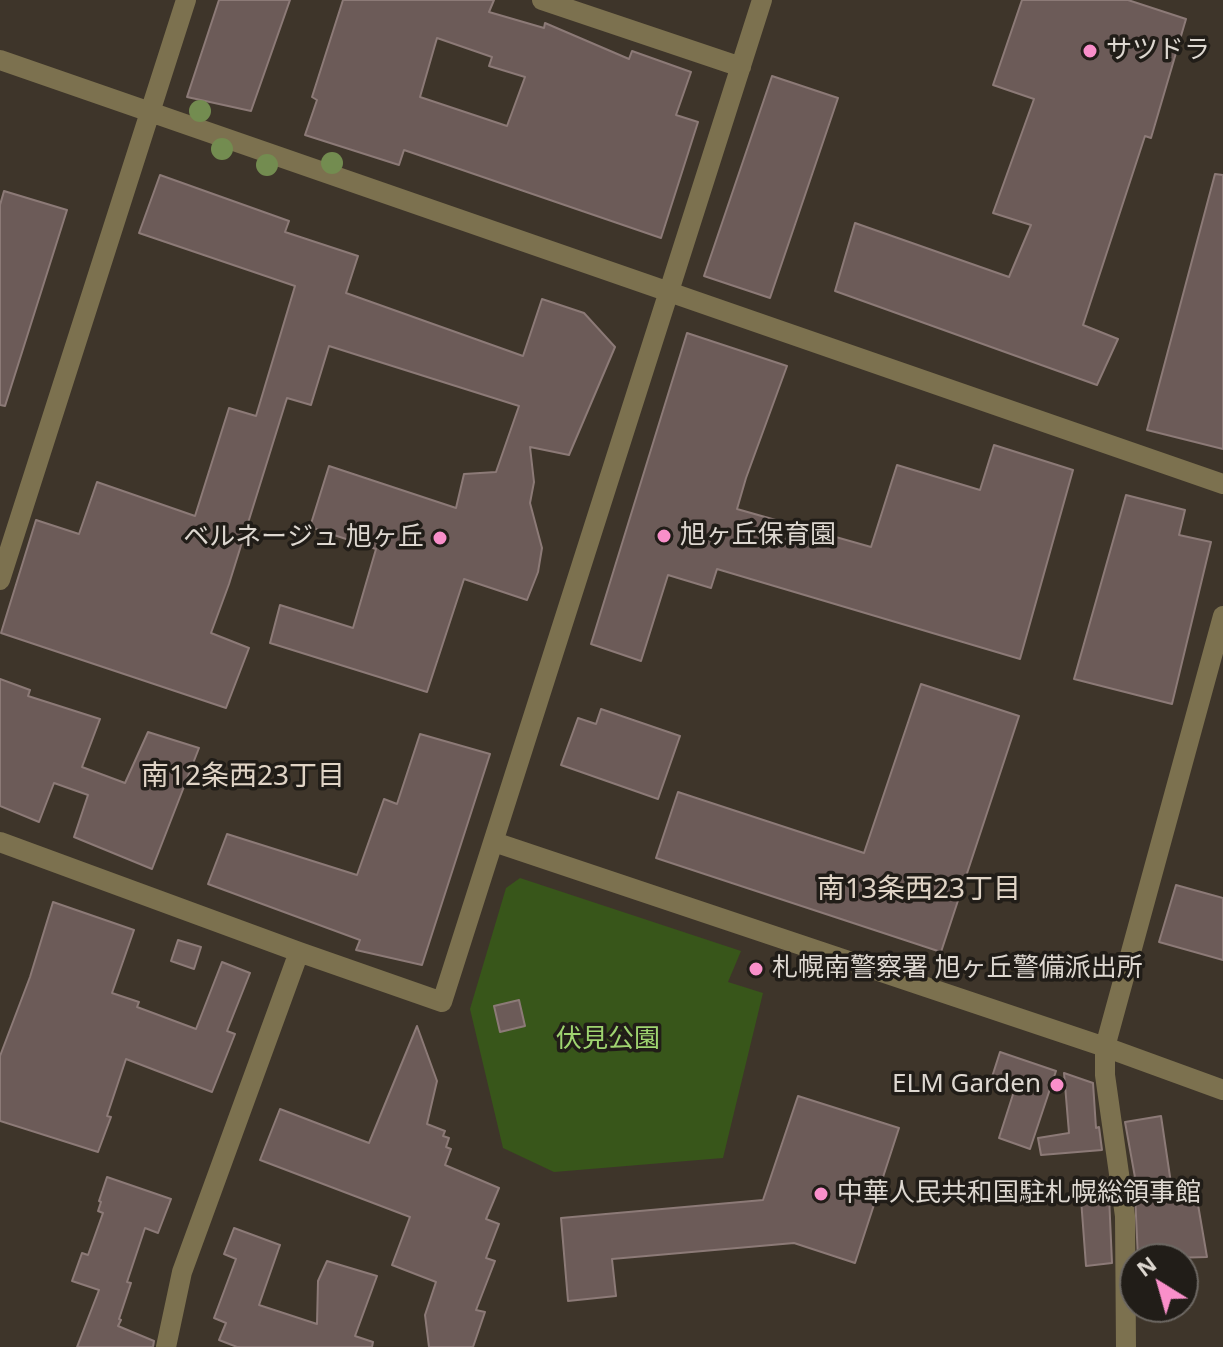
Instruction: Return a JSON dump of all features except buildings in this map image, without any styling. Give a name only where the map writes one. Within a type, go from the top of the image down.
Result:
[{"type":"street","points":[[0,580],[186,0]]},
{"type":"street","points":[[542,0],[741,67]]},
{"type":"street","points":[[0,842],[442,1002],[762,0]]},
{"type":"street","points":[[0,60],[1223,484]]},
{"type":"street","points":[[1126,1347],[1125,1216],[1105,1075],[1105,1047],[1223,616]]},
{"type":"street","points":[[494,842],[1105,1047],[1223,1090]]},
{"type":"street","points":[[166,1347],[182,1272],[299,952]]},
{"type":"green space","name":"伏見公園","points":[[520,878],[741,951],[728,982],[763,993],[723,1158],[554,1172],[503,1148],[470,1009],[506,888]]},
{"type":"place","name":"サツドラ","points":[[1090,51]]},
{"type":"place","name":"旭ヶ丘保育園","points":[[664,536]]},
{"type":"place","name":"ベルネージュ 旭ヶ丘","points":[[440,538]]},
{"type":"place","name":"札幌南警察署 旭ヶ丘警備派出所","points":[[756,969]]},
{"type":"place","name":"ELM Garden","points":[[1057,1085]]},
{"type":"place","name":"中華人民共和国駐札幌総領事館","points":[[821,1194]]},
{"type":"district","name":"南12条西23丁目","points":[[243,777]]},
{"type":"district","name":"南13条西23丁目","points":[[919,890]]}]
